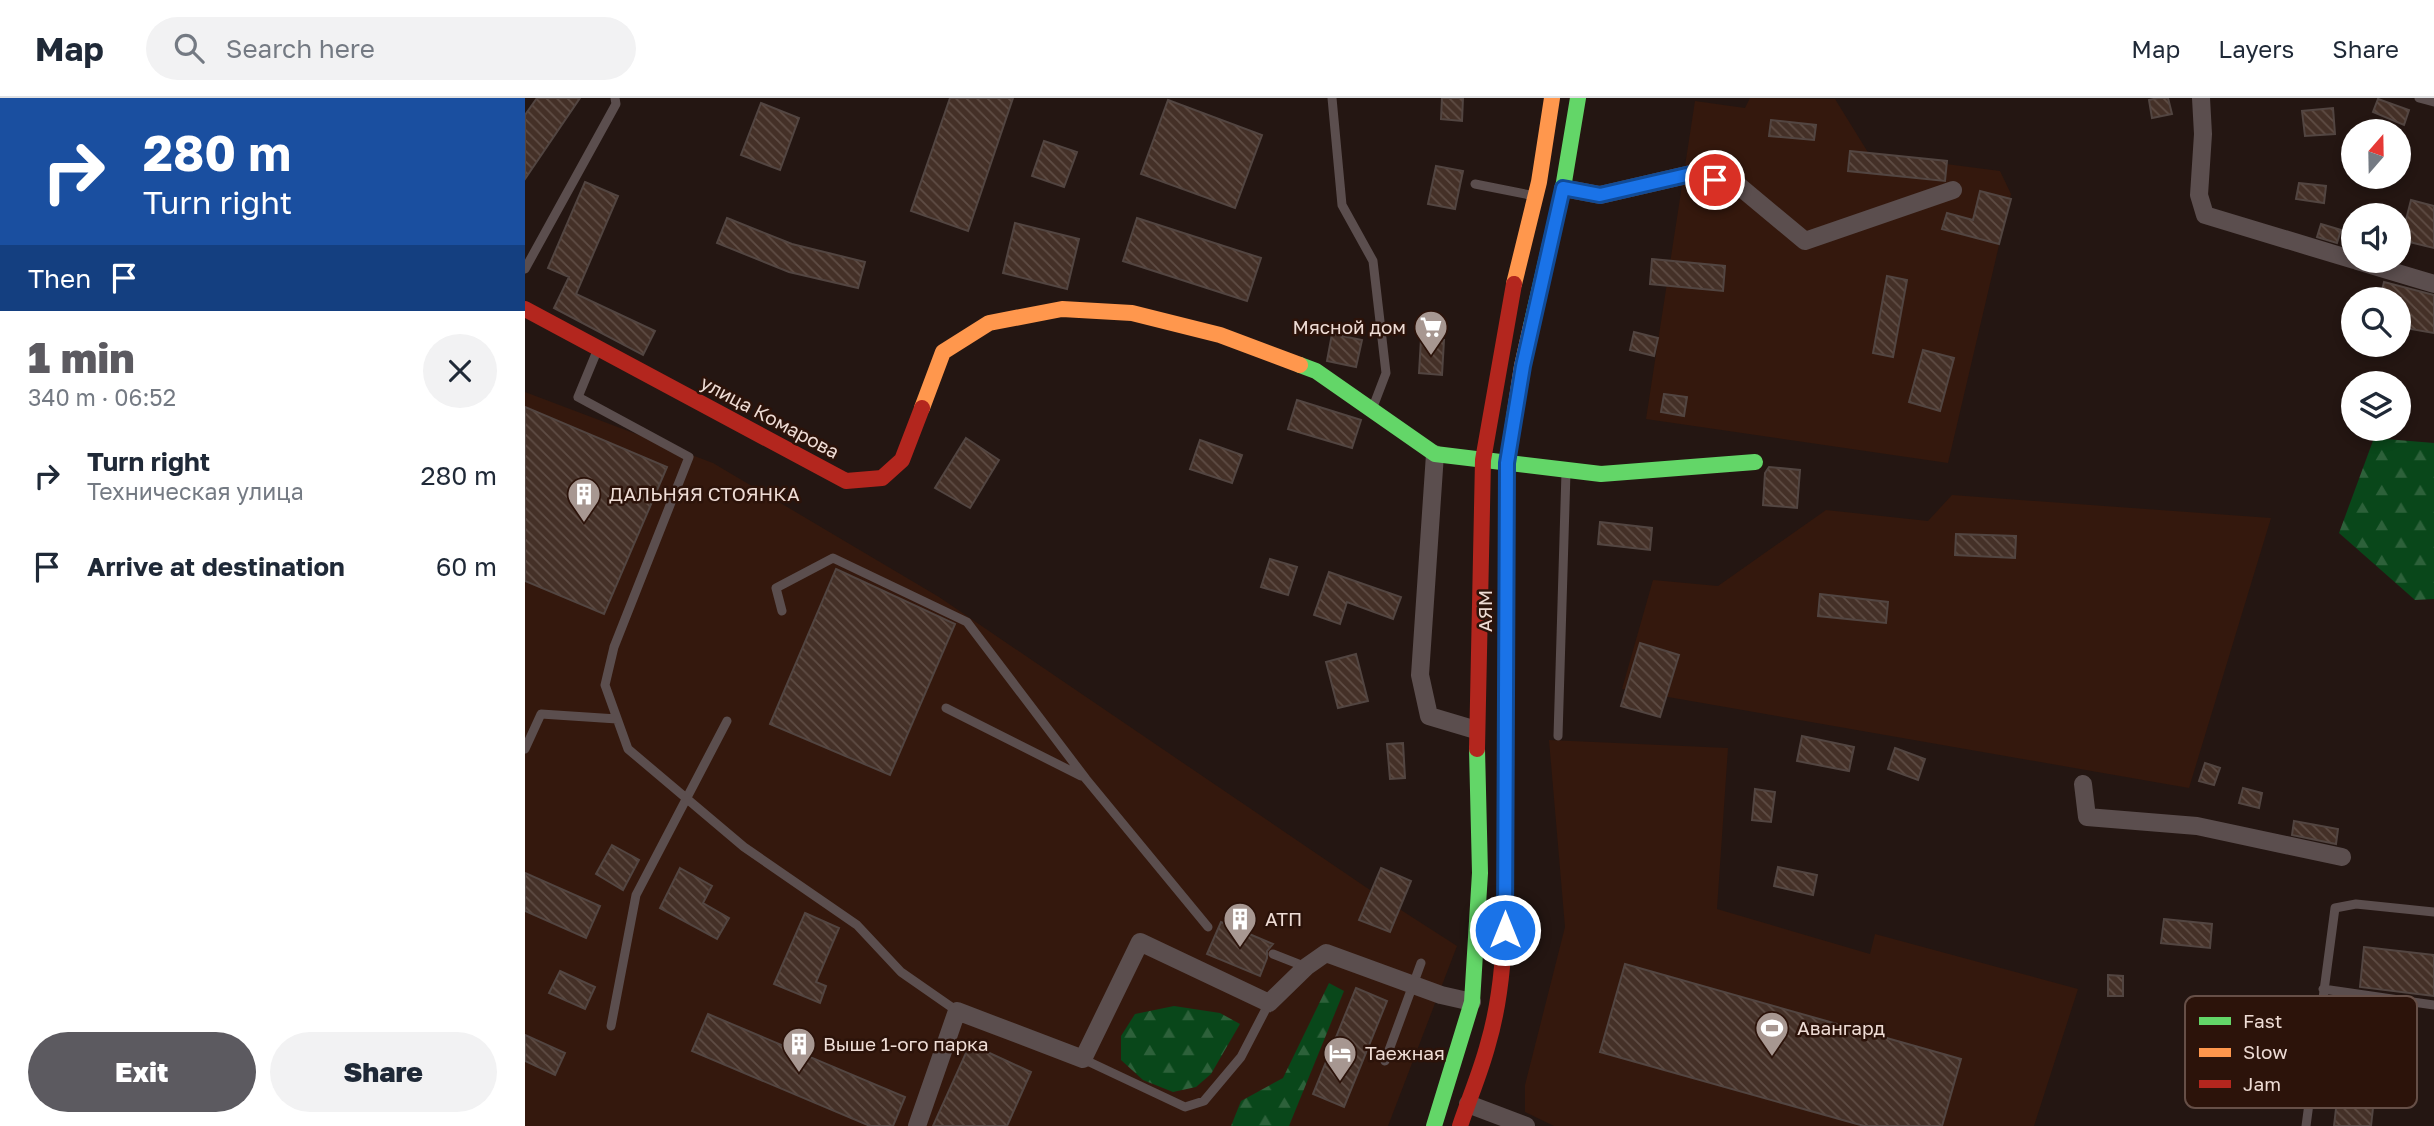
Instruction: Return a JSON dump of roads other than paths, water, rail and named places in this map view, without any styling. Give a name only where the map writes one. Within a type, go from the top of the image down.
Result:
[{"type":"main road","name":"АЯМ","points":[[1434,1126],[1472,1002],[1480,873],[1476,730],[1483,460],[1508,310],[1535,196],[1552,98]]},
{"type":"main road","name":"АЯМ","points":[[1460,1126],[1489,1042],[1505,930],[1507,463],[1523,366],[1563,188],[1578,98]]},
{"type":"main road","name":"улица Комарова","points":[[525,310],[846,481],[882,478],[902,460],[943,352],[989,323],[1062,309],[1132,313],[1220,335],[1316,371],[1435,454]]},
{"type":"main road","points":[[1435,454],[1566,472],[1601,474],[1755,462]]},
{"type":"street","points":[[2201,98],[2203,134],[2199,195],[2205,215],[2341,256]]},
{"type":"street","points":[[1563,188],[1600,195],[1691,174],[1739,186],[1805,241],[1953,190]]},
{"type":"street","points":[[2398,273],[2434,284]]},
{"type":"street","points":[[1435,454],[1420,675],[1429,716],[1476,730]]},
{"type":"street","points":[[2083,784],[2087,817],[2197,826],[2342,857]]},
{"type":"street","points":[[917,1126],[957,1011],[1083,1059],[1140,943],[1269,1003],[1306,967],[1326,953],[1441,995],[1472,1002]]},
{"type":"street","points":[[1468,1104],[1526,1126]]},
{"type":"lane","points":[[525,269],[616,104],[615,98]]},
{"type":"lane","points":[[1332,98],[1342,205],[1373,261],[1386,373],[1372,409]]},
{"type":"lane","points":[[2419,98],[2434,102]]},
{"type":"lane","points":[[1475,184],[1535,196]]},
{"type":"lane","points":[[598,348],[578,397],[689,457],[614,647],[605,685],[628,749],[744,847],[857,925],[901,972],[957,1011]]},
{"type":"lane","points":[[1558,736],[1566,472]]},
{"type":"lane","points":[[782,611],[776,588],[833,558],[967,622],[1086,779],[1207,926]]},
{"type":"lane","points":[[946,708],[1086,779]]},
{"type":"lane","points":[[525,749],[541,714],[617,719]]},
{"type":"lane","points":[[611,1026],[636,895],[727,721]]},
{"type":"lane","points":[[2322,996],[2335,908],[2356,904],[2434,912]]},
{"type":"lane","points":[[1273,954],[1306,967]]},
{"type":"lane","points":[[1385,1061],[1421,963]]},
{"type":"lane","points":[[2323,989],[2372,996]]},
{"type":"lane","points":[[1083,1059],[1185,1107],[1204,1101],[1241,1057],[1269,1003]]},
{"type":"lane","points":[[2306,1126],[2308,1108]]},
{"type":"place","name":"Мясной дом","points":[[1431,357]]},
{"type":"place","name":"ДАЛЬНЯЯ СТОЯНКА","points":[[584,524]]},
{"type":"place","name":"АТП","points":[[1240,949]]},
{"type":"place","name":"Авангард","points":[[1772,1058]]},
{"type":"place","name":"Выше 1-ого парка","points":[[799,1074]]},
{"type":"place","name":"Таежная","points":[[1340,1083]]}]
